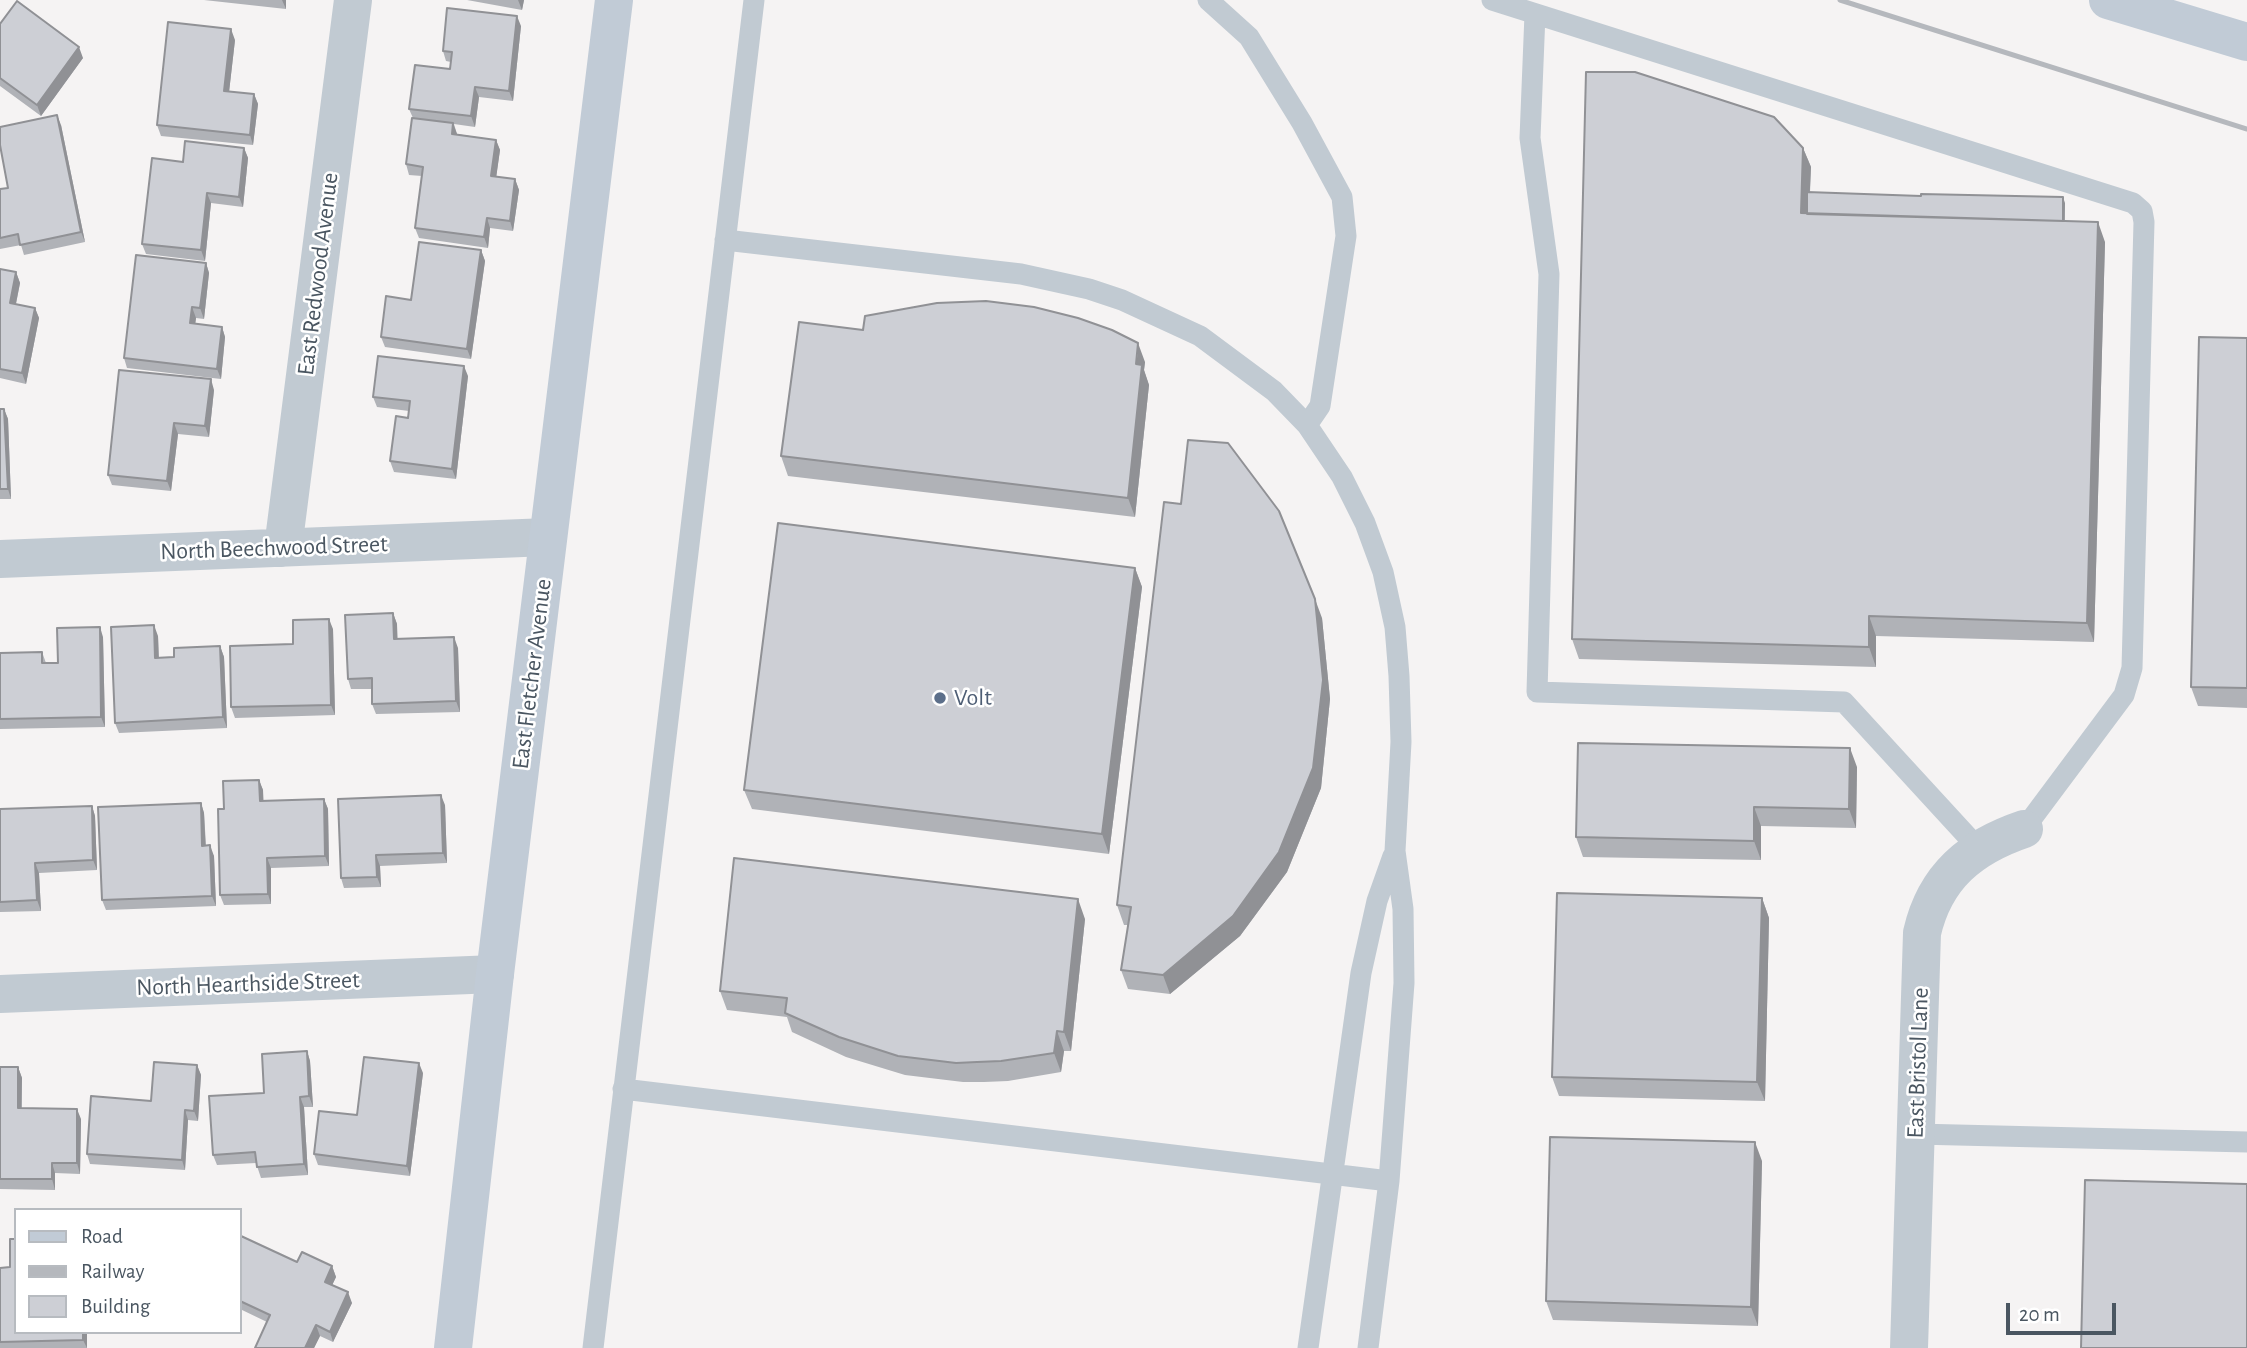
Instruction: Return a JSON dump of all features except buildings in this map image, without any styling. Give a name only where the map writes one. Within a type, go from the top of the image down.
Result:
[{"type":"street","name":"East Redwood Avenue","points":[[283,548],[353,0]]},
{"type":"street","name":"East Fletcher Avenue","points":[[453,1348],[495,974],[614,0]]},
{"type":"street","points":[[2118,1],[2247,42]]},
{"type":"street","name":"North Beechwood Street","points":[[0,559],[548,537]]},
{"type":"street","name":"East Bristol Lane","points":[[1909,1348],[1922,933],[1927,910],[1941,885],[1960,863],[2001,837],[2024,830]]},
{"type":"street","name":"North Hearthside Street","points":[[0,994],[495,974]]},
{"type":"lane","points":[[593,1348],[754,0]]},
{"type":"lane","points":[[1208,0],[1249,37],[1302,123],[1342,197],[1346,236],[1320,406],[1307,425]]},
{"type":"lane","points":[[1492,0],[2133,204],[2142,211],[2144,222],[2138,497],[2132,668],[2124,695],[2024,830]]},
{"type":"lane","points":[[1535,14],[1530,138],[1549,274],[1537,692],[1844,702],[1979,849]]},
{"type":"lane","points":[[725,240],[1021,274],[1089,289],[1122,300],[1200,336],[1274,390],[1307,425],[1342,477],[1365,523],[1383,572],[1395,627],[1401,742],[1395,851],[1403,909],[1404,983],[1389,1181],[1368,1348]]},
{"type":"lane","points":[[1308,1348],[1361,973],[1377,901],[1395,851]]},
{"type":"lane","points":[[623,1088],[1389,1181]]},
{"type":"lane","points":[[1916,1134],[2247,1142]]},
{"type":"railway","points":[[1840,0],[2247,129]]},
{"type":"place","name":"Volt","points":[[940,698]]}]
